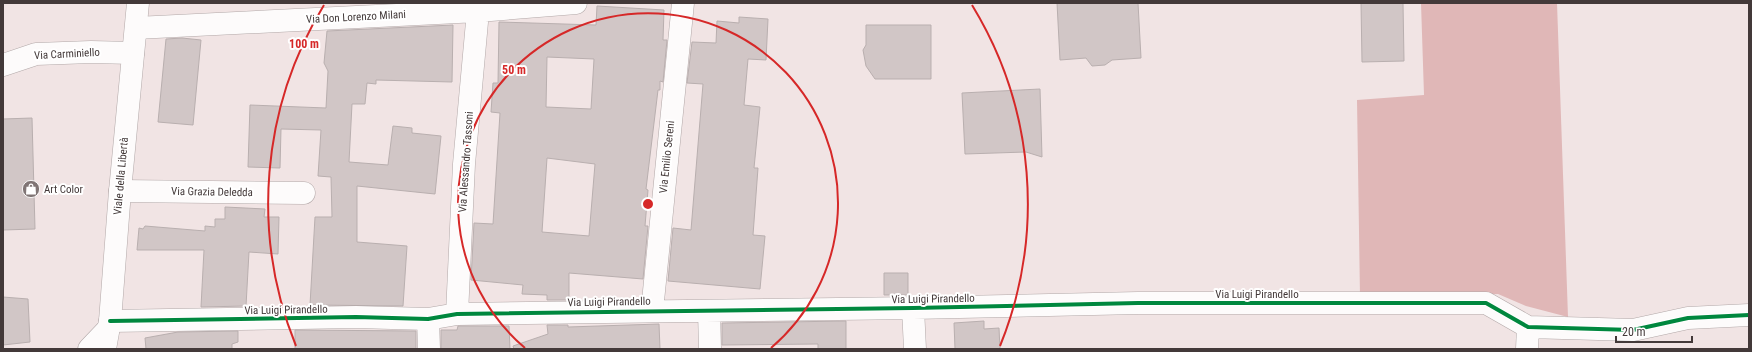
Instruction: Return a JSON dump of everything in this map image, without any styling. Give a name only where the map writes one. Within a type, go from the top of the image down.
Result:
[{"type":"street","name":"Viale della Libertà","points":[[108,333],[138,3]]},
{"type":"street","name":"Via Don Lorenzo Milani","points":[[136,28],[478,11],[576,3]]},
{"type":"street","name":"Via Emilio Sereni","points":[[652,311],[682,3]]},
{"type":"street","name":"Via Alessandro Tassoni","points":[[457,314],[464,164],[478,11]]},
{"type":"street","name":"Via Carminiello","points":[[3,65],[36,54],[91,52],[133,53]]},
{"type":"street","name":"Via Grazia Deledda","points":[[120,191],[304,193]]},
{"type":"street","name":"Via Luigi Pirandello","points":[[108,333],[356,317],[428,319],[457,314],[913,308],[1138,303],[1486,302],[1528,327],[1632,330],[1688,318],[1749,315]]},
{"type":"street","points":[[913,308],[915,349]]},
{"type":"street","points":[[709,311],[710,349]]},
{"type":"street","points":[[428,319],[430,349]]},
{"type":"street","points":[[1527,349],[1528,327]]},
{"type":"street","points":[[89,349],[108,333]]},
{"type":"shaded area","points":[[1421,3],[1557,3],[1568,317],[1526,306],[1498,294],[1360,297],[1357,100],[1424,95]]},
{"type":"building","points":[[1057,3],[1138,3],[1141,58],[1112,60],[1105,65],[1092,66],[1086,58],[1060,60]]},
{"type":"building","points":[[1361,3],[1403,3],[1404,61],[1362,62]]},
{"type":"building","points":[[597,6],[664,10],[663,40],[667,40],[663,82],[660,81],[660,90],[658,90],[646,189],[648,190],[645,226],[648,226],[643,279],[569,273],[569,300],[547,300],[547,295],[522,294],[523,285],[471,280],[474,223],[493,224],[500,113],[491,112],[493,83],[498,83],[499,22],[596,25]],"holes":[[[547,57],[594,59],[591,109],[546,107]],[[547,158],[595,164],[589,236],[542,232]]]},
{"type":"building","points":[[739,17],[768,19],[766,60],[748,59],[744,105],[760,107],[754,168],[758,168],[753,235],[765,236],[760,289],[668,281],[673,228],[691,230],[703,84],[687,83],[692,42],[716,43],[717,21],[739,23]]},
{"type":"building","points":[[453,25],[452,82],[376,80],[376,84],[367,83],[365,104],[352,104],[349,162],[388,165],[393,126],[412,128],[412,133],[441,136],[435,194],[357,186],[357,242],[407,246],[403,306],[310,305],[315,217],[332,217],[331,177],[318,176],[321,130],[281,129],[280,168],[248,167],[250,105],[326,108],[328,71],[324,63],[327,31]]},
{"type":"building","points":[[866,25],[931,25],[931,79],[875,79],[866,66],[863,50],[866,45]]},
{"type":"building","points":[[182,38],[201,40],[193,125],[158,122],[166,39]]},
{"type":"building","points":[[1040,89],[1042,157],[1026,152],[965,154],[962,93]]},
{"type":"building","points":[[32,118],[35,229],[3,230],[3,119]]},
{"type":"building","points":[[225,207],[265,209],[264,217],[279,217],[278,254],[249,252],[246,306],[201,307],[204,250],[137,250],[139,228],[143,229],[145,226],[205,231],[205,226],[215,227],[215,219],[225,219]]},
{"type":"building","points":[[884,273],[908,273],[908,295],[884,295]]},
{"type":"building","points":[[3,297],[28,299],[30,342],[3,345]]},
{"type":"building","points":[[846,321],[846,349],[818,349],[818,344],[722,345],[722,323]]},
{"type":"building","points":[[984,321],[984,329],[999,328],[1000,349],[955,349],[954,323]]},
{"type":"building","points":[[659,324],[660,349],[514,349],[513,346],[548,334],[547,325],[568,325],[568,327]]},
{"type":"building","points":[[458,326],[509,326],[510,349],[441,349],[441,330],[457,330]]},
{"type":"building","points":[[295,330],[416,331],[416,349],[295,349]]},
{"type":"building","points":[[238,331],[238,342],[232,344],[232,349],[146,349],[145,338],[178,332]]},
{"type":"cycle path","points":[[110,321],[356,317],[428,319],[457,314],[913,308],[1138,303],[1486,303],[1528,327],[1633,330],[1688,318],[1749,315]]},
{"type":"place","name":"Art Color","points":[[31,189]]}]
